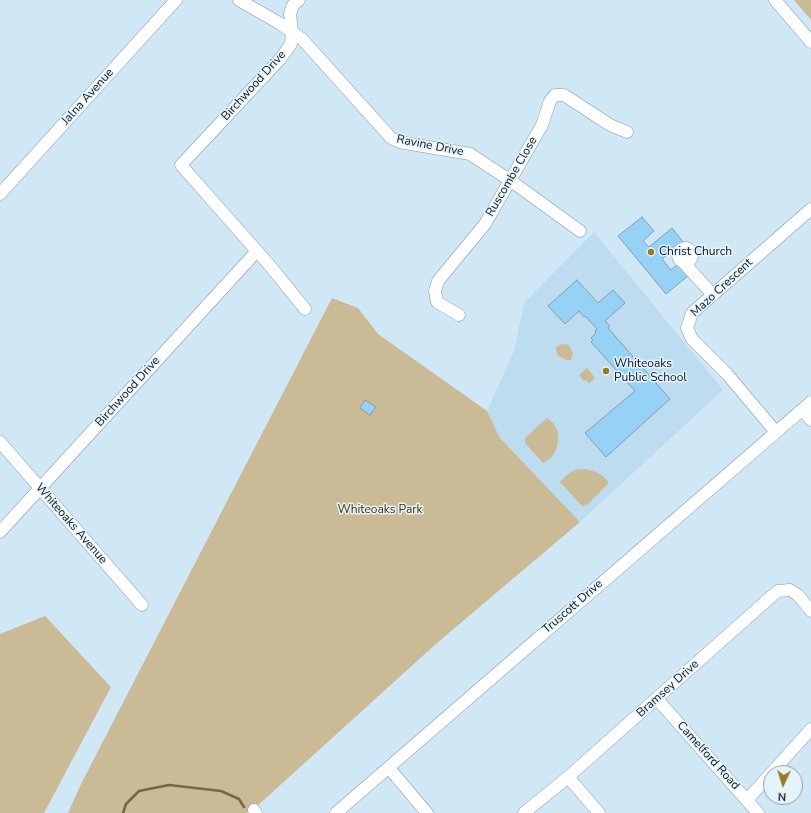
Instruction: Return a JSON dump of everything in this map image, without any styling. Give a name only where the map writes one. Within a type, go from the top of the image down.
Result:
[{"type":"street","name":"Jalna Avenue","points":[[0,194],[176,0]]},
{"type":"street","name":"Ravine Drive","points":[[239,0],[292,31],[302,39],[391,138],[399,142],[470,154],[511,181],[580,231]]},
{"type":"street","name":"Birchwood Drive","points":[[299,0],[293,5],[290,14],[292,31],[291,44],[281,58],[181,165],[256,252],[271,267],[305,309]]},
{"type":"street","points":[[778,1],[811,42]]},
{"type":"street","name":"Ruscombe Close","points":[[459,315],[437,302],[435,291],[438,281],[485,224],[542,125],[550,101],[555,95],[564,95],[610,125],[627,132]]},
{"type":"street","name":"Mazo Crescent","points":[[775,431],[726,374],[692,339],[687,328],[688,319],[692,313],[811,209]]},
{"type":"street","name":"Birchwood Drive","points":[[0,532],[256,252]]},
{"type":"street","points":[[682,262],[713,295]]},
{"type":"street","points":[[807,406],[811,420]]},
{"type":"street","name":"Truscott Drive","points":[[336,813],[775,431],[807,406]]},
{"type":"street","name":"Whiteoaks Avenue","points":[[0,442],[142,605]]},
{"type":"street","name":"Bramsey Drive","points":[[524,813],[568,777],[778,591],[790,590],[798,595],[811,611]]},
{"type":"street","name":"Camelford Road","points":[[657,699],[758,813]]},
{"type":"street","points":[[746,800],[811,729]]},
{"type":"street","points":[[389,768],[428,813]]},
{"type":"street","points":[[568,777],[599,813]]},
{"type":"shaded area","name":"Whiteoaks Public School","points":[[594,232],[723,390],[580,522],[500,438],[487,411],[514,351],[524,303]]},
{"type":"green space","points":[[794,0],[811,0],[811,20]]},
{"type":"green space","name":"Whiteoaks Park","points":[[332,298],[358,308],[378,334],[487,411],[500,438],[580,522],[437,643],[255,808],[246,813],[68,813],[81,784]]},
{"type":"green space","points":[[562,344],[569,345],[573,353],[571,360],[566,360],[557,355],[556,347]]},
{"type":"green space","points":[[587,368],[595,378],[589,383],[586,380],[584,381],[579,375]]},
{"type":"green space","points":[[547,418],[554,424],[558,433],[558,442],[556,450],[551,458],[543,463],[525,443],[525,438]]},
{"type":"green space","points":[[585,469],[594,471],[603,476],[609,483],[587,505],[582,506],[560,482],[575,470]]},
{"type":"green space","points":[[45,616],[111,687],[44,813],[0,813],[0,634]]},
{"type":"building","name":"Christ Church","points":[[642,217],[654,231],[643,241],[649,247],[672,228],[683,242],[662,259],[671,270],[679,263],[689,275],[666,294],[618,236]]},
{"type":"building","points":[[577,280],[598,303],[613,290],[625,303],[605,321],[610,326],[608,328],[670,399],[606,457],[585,433],[635,391],[591,342],[593,340],[591,338],[596,333],[595,331],[597,329],[585,316],[584,317],[579,311],[565,324],[548,306]]},
{"type":"building","points":[[365,400],[376,407],[370,415],[360,408]]},
{"type":"waterway","points":[[123,813],[126,804],[139,791],[169,785],[221,791],[239,799],[244,807]]},
{"type":"place","name":"Christ Church","points":[[651,252]]},
{"type":"place","name":"Whiteoaks Public School","points":[[606,371]]}]
